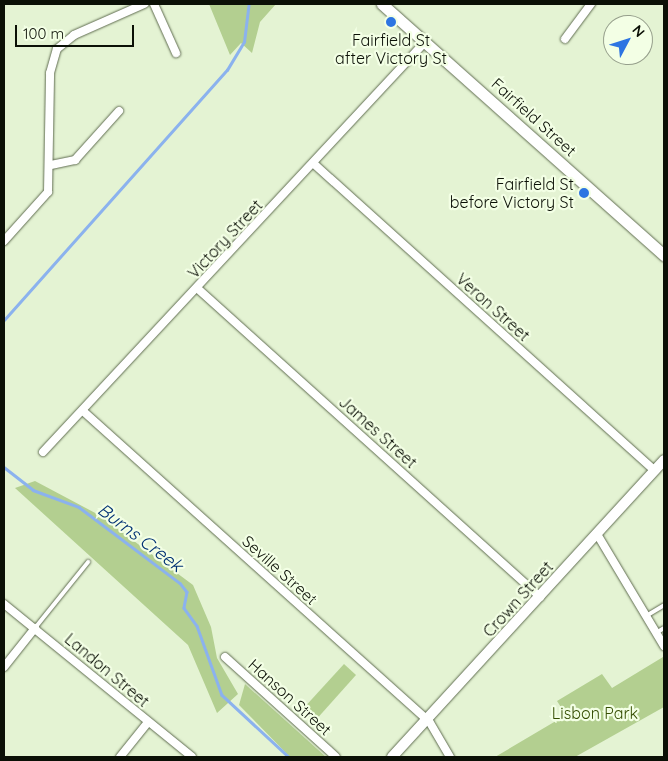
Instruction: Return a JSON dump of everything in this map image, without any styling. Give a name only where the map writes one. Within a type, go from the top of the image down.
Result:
[{"type":"main road","name":"Fairfield Street","points":[[382,4],[664,255]]},
{"type":"street","points":[[4,241],[41,204],[48,192],[51,165],[50,73],[57,49],[74,35],[144,4]]},
{"type":"street","points":[[154,4],[176,53]]},
{"type":"street","points":[[565,39],[591,4]]},
{"type":"street","name":"Victory Street","points":[[42,452],[83,411],[425,42]]},
{"type":"street","points":[[51,165],[75,160],[119,111]]},
{"type":"street","name":"Veron Street","points":[[313,163],[654,471]]},
{"type":"street","name":"James Street","points":[[197,288],[540,597]]},
{"type":"street","name":"Seville Street","points":[[83,411],[429,721],[450,757]]},
{"type":"street","name":"Crown Street","points":[[392,757],[429,721],[664,460]]},
{"type":"street","points":[[597,534],[664,646]]},
{"type":"street","name":"Landon Street","points":[[4,604],[192,757]]},
{"type":"street","points":[[4,667],[35,628]]},
{"type":"street","name":"Hanson Street","points":[[225,657],[336,757]]},
{"type":"street","points":[[120,757],[148,722]]},
{"type":"lane","points":[[35,628],[88,562]]},
{"type":"lane","points":[[646,616],[664,606]]},
{"type":"lane","points":[[656,632],[664,628]]},
{"type":"green space","points":[[209,4],[276,4],[260,22],[252,53],[241,43],[230,55]]},
{"type":"green space","points":[[35,481],[99,515],[193,585],[211,627],[217,658],[238,694],[217,713],[188,645],[15,488]]},
{"type":"green space","name":"Lisbon Park","points":[[663,657],[664,707],[575,757],[495,757],[566,715],[557,701],[602,674],[612,688]]},
{"type":"green space","points":[[344,664],[356,675],[314,722],[301,711]]},
{"type":"green space","points":[[245,684],[326,757],[290,757],[239,705]]},
{"type":"waterway","points":[[4,320],[227,70],[244,42],[249,4]]},
{"type":"waterway","name":"Burns Creek","points":[[4,467],[33,490],[79,507],[180,583],[187,592],[184,608],[197,626],[222,695],[289,757]]},
{"type":"place","name":"Fairfield St after Victory St","points":[[391,22]]},
{"type":"place","name":"Fairfield St before Victory St","points":[[584,193]]}]
